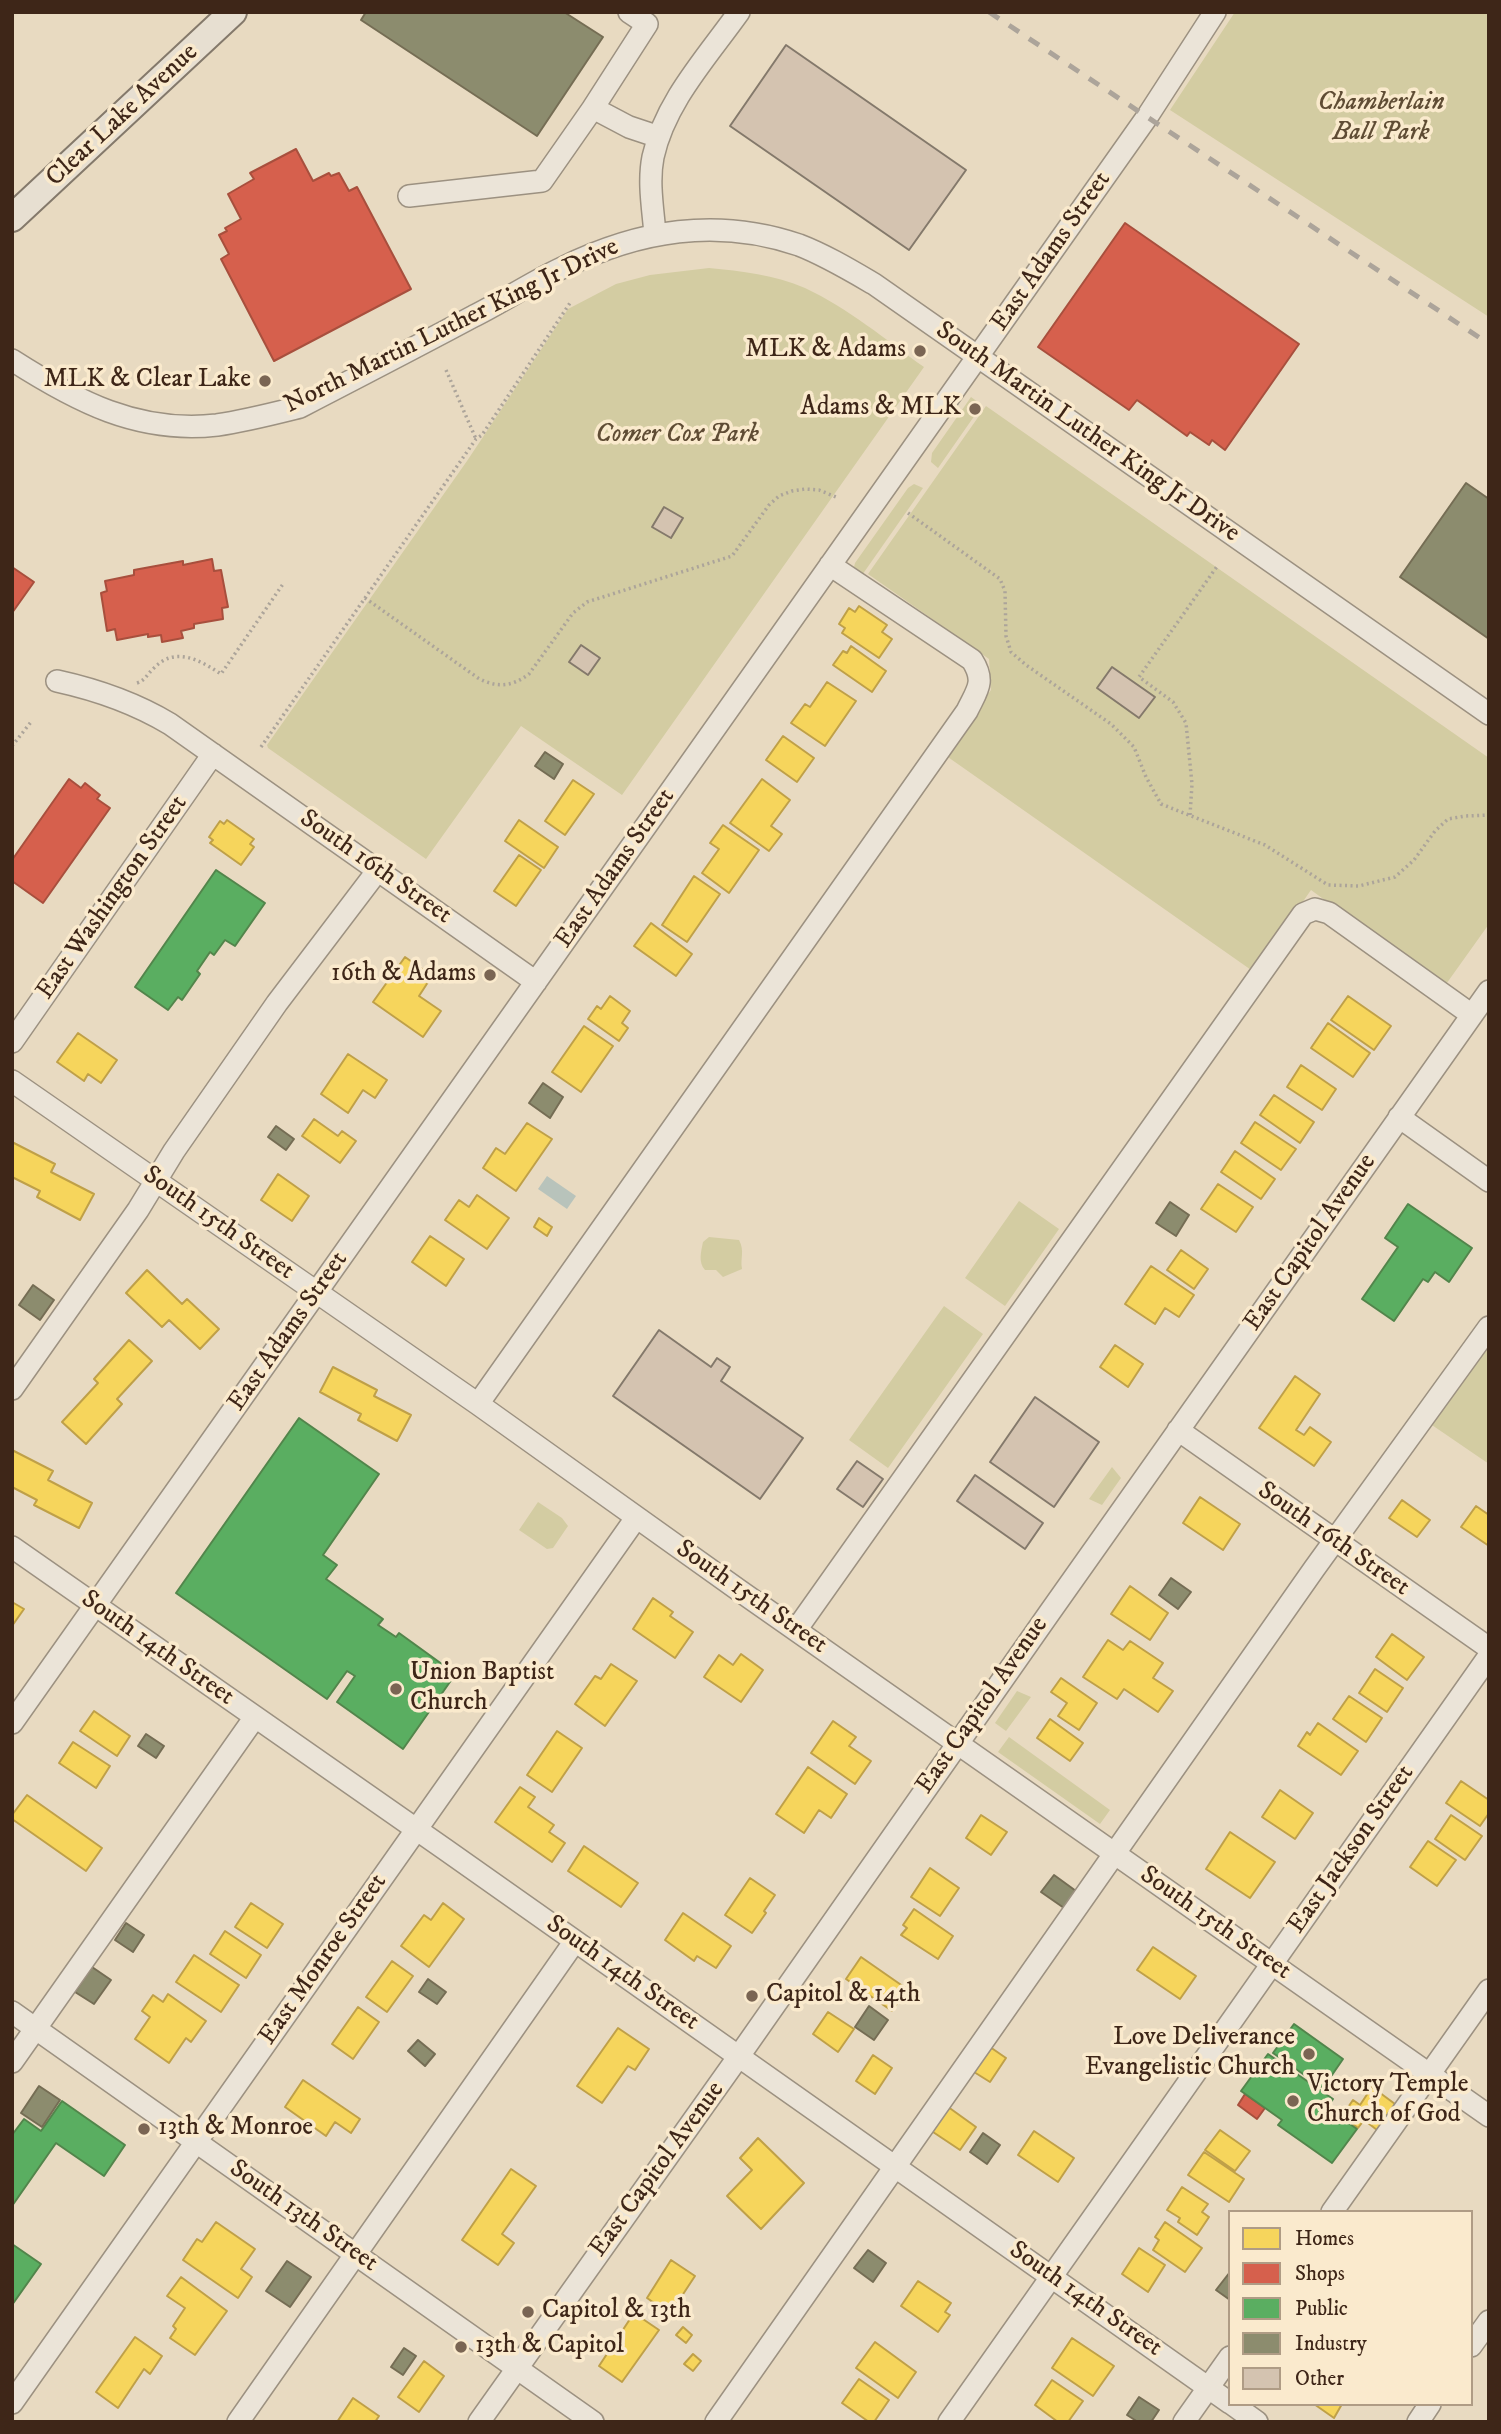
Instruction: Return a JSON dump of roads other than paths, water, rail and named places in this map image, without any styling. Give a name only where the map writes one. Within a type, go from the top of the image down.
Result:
[{"type":"main road","name":"Clear Lake Avenue","points":[[12,219],[233,12]]},
{"type":"street","points":[[409,196],[542,181],[648,24],[629,12]]},
{"type":"street","points":[[655,234],[651,186],[653,160],[659,137],[669,113],[684,89],[738,12]]},
{"type":"street","name":"East Adams Street","points":[[12,1723],[1147,117],[1215,12]]},
{"type":"street","points":[[593,108],[629,127],[659,137]]},
{"type":"street","name":"South Martin Luther King Jr Drive","points":[[655,234],[722,231],[748,233],[799,246],[865,279],[1489,714]]},
{"type":"street","name":"North Martin Luther King Jr Drive","points":[[12,360],[78,399],[132,419],[182,426],[215,425],[256,418],[300,407],[563,267],[613,246],[655,234]]},
{"type":"street","points":[[478,1404],[967,711],[979,687],[980,673],[972,660],[830,565]]},
{"type":"street","name":"South 16th Street","points":[[57,681],[97,690],[145,709],[536,982]]},
{"type":"street","name":"East Washington Street","points":[[12,1042],[213,754]]},
{"type":"street","points":[[12,1389],[138,1210],[277,1003],[377,870]]},
{"type":"street","points":[[796,1630],[1303,914],[1315,909],[1329,913],[1472,1015]]},
{"type":"street","name":"East Capitol Avenue","points":[[479,2422],[1489,991]]},
{"type":"street","name":"South 15th Street","points":[[12,1081],[478,1404],[636,1518],[1489,2116]]},
{"type":"street","points":[[1399,1117],[1489,1181]]},
{"type":"street","points":[[716,2422],[1114,1854],[1489,1326]]},
{"type":"street","name":"South 16th Street","points":[[1178,1430],[1489,1648]]},
{"type":"street","name":"East Monroe Street","points":[[12,2403],[636,1518]]},
{"type":"street","name":"South 14th Street","points":[[12,1547],[1228,2401]]},
{"type":"street","name":"East Jackson Street","points":[[949,2422],[1489,1656]]},
{"type":"street","points":[[12,2062],[255,1717]]},
{"type":"street","points":[[238,2422],[575,1941]]},
{"type":"street","points":[[1333,2210],[1489,1990]]},
{"type":"street","name":"South 13th Street","points":[[12,2012],[593,2422]]},
{"type":"street","points":[[1473,2343],[1489,2321]]},
{"type":"street","points":[[1184,2422],[1228,2360]]},
{"type":"street","name":"South 14th Street","points":[[1235,2406],[1257,2422]]},
{"type":"street","points":[[1418,2422],[1429,2406]]},
{"type":"railway","points":[[989,12],[1489,344]]},
{"type":"place","name":"MLK & Adams","points":[[920,351]]},
{"type":"place","name":"MLK & Clear Lake","points":[[265,381]]},
{"type":"place","name":"Adams & MLK","points":[[975,409]]},
{"type":"place","name":"16th & Adams","points":[[490,975]]},
{"type":"place","name":"Union Baptist Church","points":[[396,1689]]},
{"type":"place","name":"Capitol & 14th","points":[[752,1996]]},
{"type":"place","name":"Love Deliverance Evangelistic Church","points":[[1309,2054]]},
{"type":"place","name":"Victory Temple Church of God","points":[[1293,2101]]},
{"type":"place","name":"13th & Monroe","points":[[144,2129]]},
{"type":"place","name":"Capitol & 13th","points":[[528,2312]]},
{"type":"place","name":"13th & Capitol","points":[[461,2347]]},
{"type":"park label","name":"Chamberlain Ball Park","points":[[1381,119]]},
{"type":"park label","name":"Comer Cox Park","points":[[677,436]]}]
